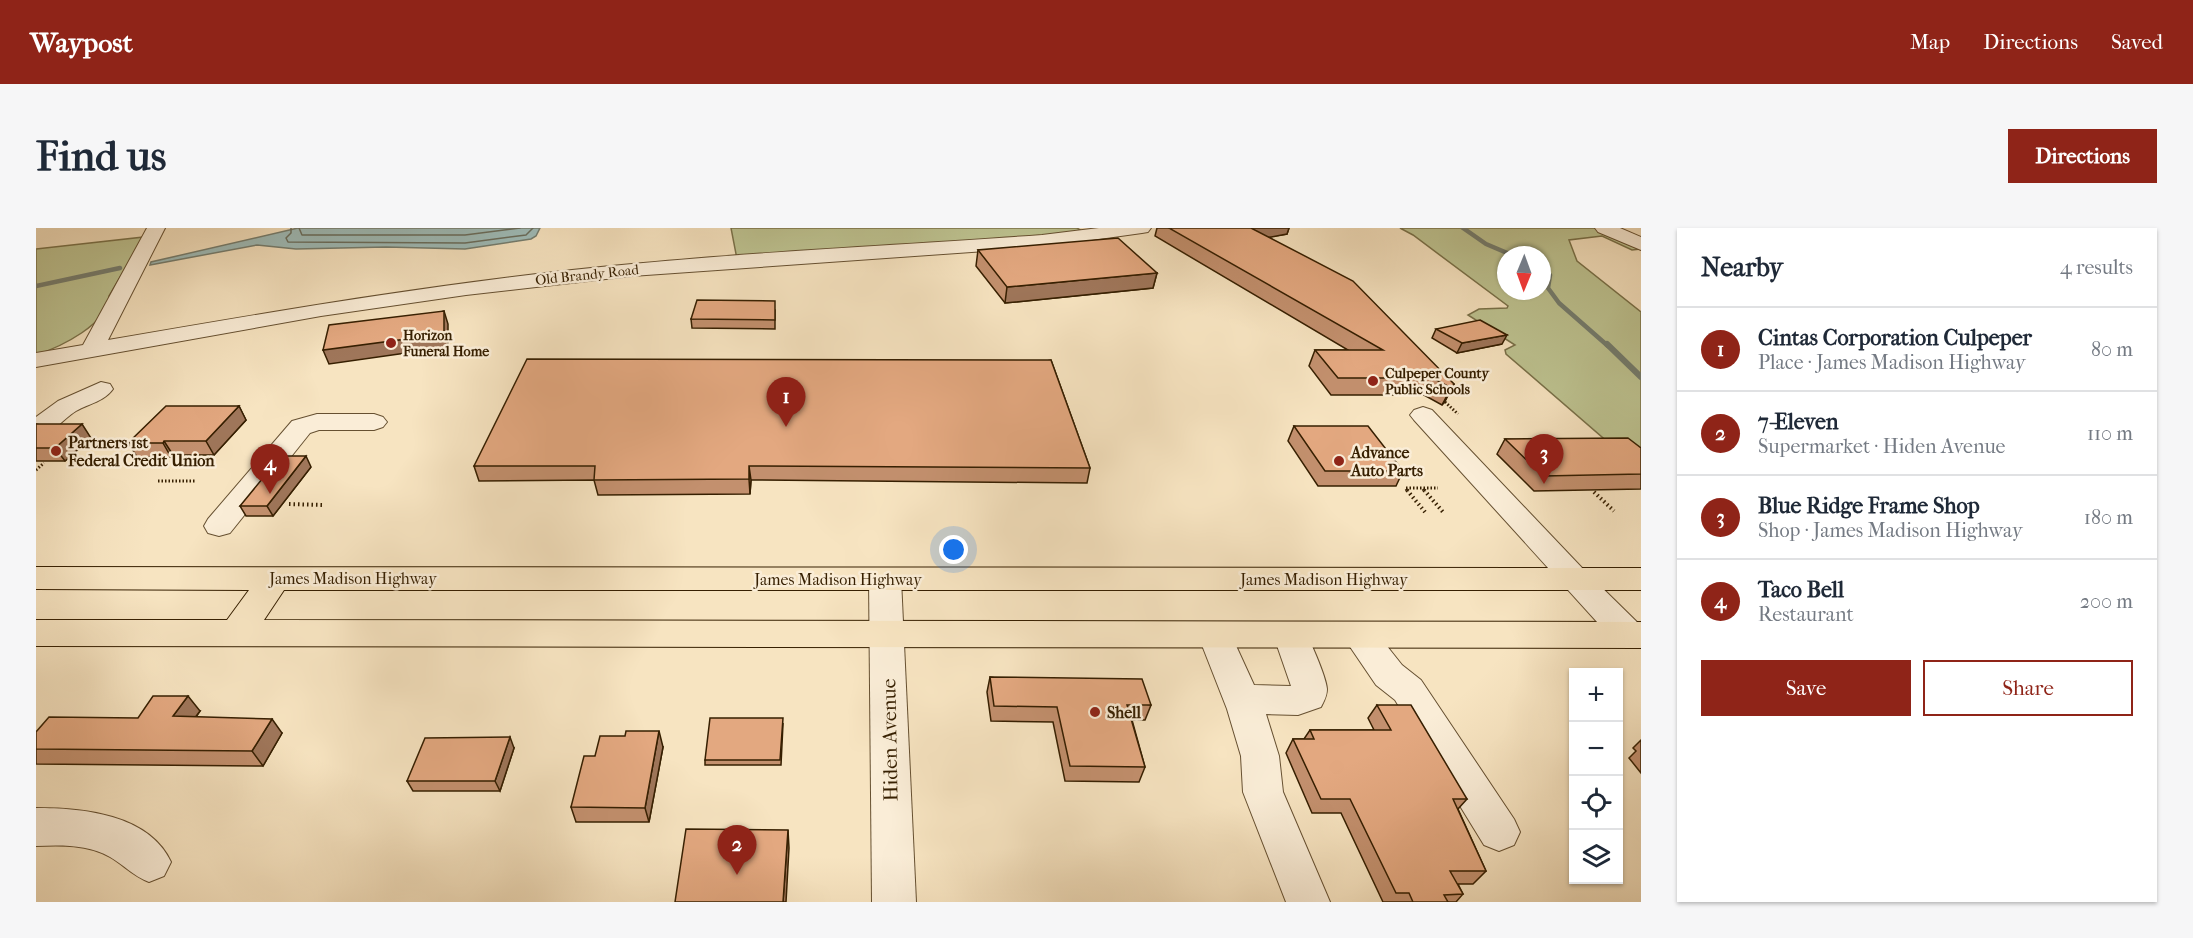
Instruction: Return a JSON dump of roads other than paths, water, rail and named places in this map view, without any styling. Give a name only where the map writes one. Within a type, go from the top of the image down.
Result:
[{"type":"main road","name":"James Madison Highway","points":[[36,578],[1641,579]]},
{"type":"main road","points":[[237,634],[274,578]]},
{"type":"main road","points":[[36,633],[1635,635]]},
{"type":"street","points":[[92,350],[156,228]]},
{"type":"street","name":"Old Brandy Road","points":[[36,360],[391,299],[570,277],[692,265],[1042,241],[1142,228]]},
{"type":"street","points":[[1611,230],[1641,231]]},
{"type":"street","points":[[1611,230],[1641,244]]},
{"type":"street","points":[[36,430],[67,406],[101,389]]},
{"type":"street","points":[[1432,406],[1574,579],[1635,635]]},
{"type":"street","points":[[219,526],[298,428],[317,422],[374,422]]},
{"type":"street","name":"Hiden Avenue","points":[[885,579],[894,902]]},
{"type":"street","points":[[1215,634],[1242,699],[1260,756],[1263,792],[1308,902]]},
{"type":"street","points":[[1242,699],[1298,700],[1308,697],[1309,687],[1290,634]]},
{"type":"street","points":[[1359,635],[1389,675],[1408,690],[1499,832]]},
{"type":"street","points":[[36,827],[73,826],[106,833],[133,846],[149,862]]},
{"type":"water","points":[[298,228],[540,228],[536,236],[531,239],[465,249],[386,247],[296,249],[257,245],[150,265],[151,262]]},
{"type":"waterway","points":[[1463,228],[1497,249]]},
{"type":"waterway","points":[[36,286],[120,268]]},
{"type":"waterway","points":[[1551,292],[1559,303],[1608,346]]},
{"type":"waterway","points":[[1607,344],[1641,377]]},
{"type":"place","name":"Horizon Funeral Home","points":[[391,343]]},
{"type":"place","name":"Culpeper County Public Schools","points":[[1373,381]]},
{"type":"place","name":"Cintas Corporation Culpeper","points":[[786,427]]},
{"type":"place","name":"Partners 1st Federal Credit Union","points":[[56,451]]},
{"type":"place","name":"Advance Auto Parts","points":[[1339,461]]},
{"type":"place","name":"Blue Ridge Frame Shop","points":[[1544,484]]},
{"type":"place","name":"Taco Bell","points":[[270,494]]},
{"type":"place","name":"Shell","points":[[1095,712]]},
{"type":"place","name":"7-Eleven","points":[[737,875]]}]
